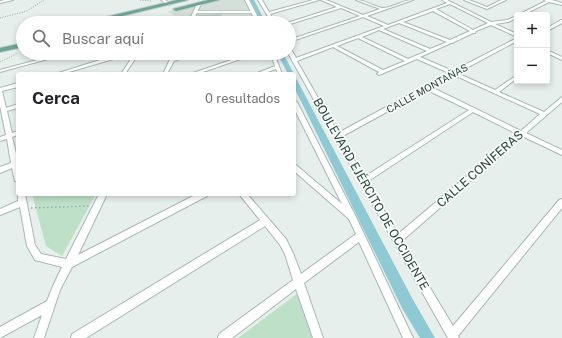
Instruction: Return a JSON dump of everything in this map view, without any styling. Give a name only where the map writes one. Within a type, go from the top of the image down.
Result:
[{"type":"main road","points":[[111,16],[166,2],[185,0]]},
{"type":"main road","points":[[153,14],[216,0]]},
{"type":"main road","points":[[0,42],[15,39]]},
{"type":"main road","points":[[0,50],[16,47]]},
{"type":"street","points":[[0,2],[12,0]]},
{"type":"street","points":[[247,0],[256,16]]},
{"type":"street","points":[[268,0],[260,1],[268,14],[317,0]]},
{"type":"street","points":[[323,0],[388,26]]},
{"type":"street","points":[[361,0],[384,9]]},
{"type":"street","points":[[296,39],[411,0]]},
{"type":"street","points":[[444,0],[491,23],[514,36]]},
{"type":"street","points":[[466,0],[487,8],[504,0]]},
{"type":"street","points":[[526,12],[548,0],[562,4]]},
{"type":"street","points":[[296,60],[450,3]]},
{"type":"street","points":[[194,16],[199,4]]},
{"type":"street","points":[[296,21],[341,7]]},
{"type":"street","points":[[434,10],[474,32]]},
{"type":"street","points":[[334,46],[381,73],[417,58],[491,23],[508,21],[514,18]]},
{"type":"street","points":[[550,28],[562,21]]},
{"type":"street","points":[[400,22],[452,42]]},
{"type":"street","points":[[379,30],[431,51]]},
{"type":"street","points":[[359,37],[409,61]]},
{"type":"street","name":"CALLE MONTAÑAS","points":[[337,136],[454,74],[514,40]]},
{"type":"street","points":[[550,53],[562,52]]},
{"type":"street","points":[[550,54],[562,59]]},
{"type":"street","points":[[417,58],[544,114]]},
{"type":"street","points":[[0,70],[40,60]]},
{"type":"street","points":[[64,72],[107,60]]},
{"type":"street","points":[[124,72],[132,60]]},
{"type":"street","points":[[166,72],[171,60]]},
{"type":"street","points":[[198,72],[235,60]]},
{"type":"street","points":[[274,60],[279,72]]},
{"type":"street","name":"BOULEVARD EJÉRCITO DE OCCIDENTE","points":[[295,60],[363,182],[398,239],[453,336]]},
{"type":"street","points":[[262,72],[276,67]]},
{"type":"street","points":[[495,92],[514,78]]},
{"type":"street","points":[[0,170],[16,164],[0,91],[16,86]]},
{"type":"street","points":[[428,88],[562,153]]},
{"type":"street","name":"CALLE CONÍFERAS","points":[[398,239],[562,99]]},
{"type":"street","name":"BOULEVARD EJÉRCITO DE OCCIDENTE","points":[[296,106],[353,219],[408,338]]},
{"type":"street","points":[[4,110],[16,107]]},
{"type":"street","points":[[363,182],[473,110]]},
{"type":"street","points":[[0,138],[16,134]]},
{"type":"street","points":[[296,169],[353,219]]},
{"type":"street","points":[[39,338],[49,305],[102,196]]},
{"type":"street","points":[[0,212],[22,201],[31,246],[38,257],[68,264],[200,196]]},
{"type":"street","points":[[245,196],[286,247],[318,338]]},
{"type":"street","points":[[453,336],[562,202]]},
{"type":"street","points":[[76,338],[266,221]]},
{"type":"street","points":[[223,338],[360,236]]},
{"type":"street","points":[[0,333],[49,305]]},
{"type":"lane","points":[[196,12],[253,12]]},
{"type":"path","points":[[0,18],[27,11],[44,0]]},
{"type":"path","points":[[0,62],[16,54]]},
{"type":"path","points":[[22,201],[97,205]]},
{"type":"shaded area","points":[[217,0],[247,0],[256,16],[175,16],[168,11]]},
{"type":"green space","points":[[33,196],[95,196],[62,256],[46,246]]},
{"type":"green space","points":[[302,290],[315,338],[238,338]]},
{"type":"building","points":[[222,14],[222,16],[198,15]]},
{"type":"waterway","points":[[252,0],[260,16]]},
{"type":"waterway","points":[[284,60],[290,72]]},
{"type":"waterway","points":[[296,84],[407,303],[428,338]]}]
